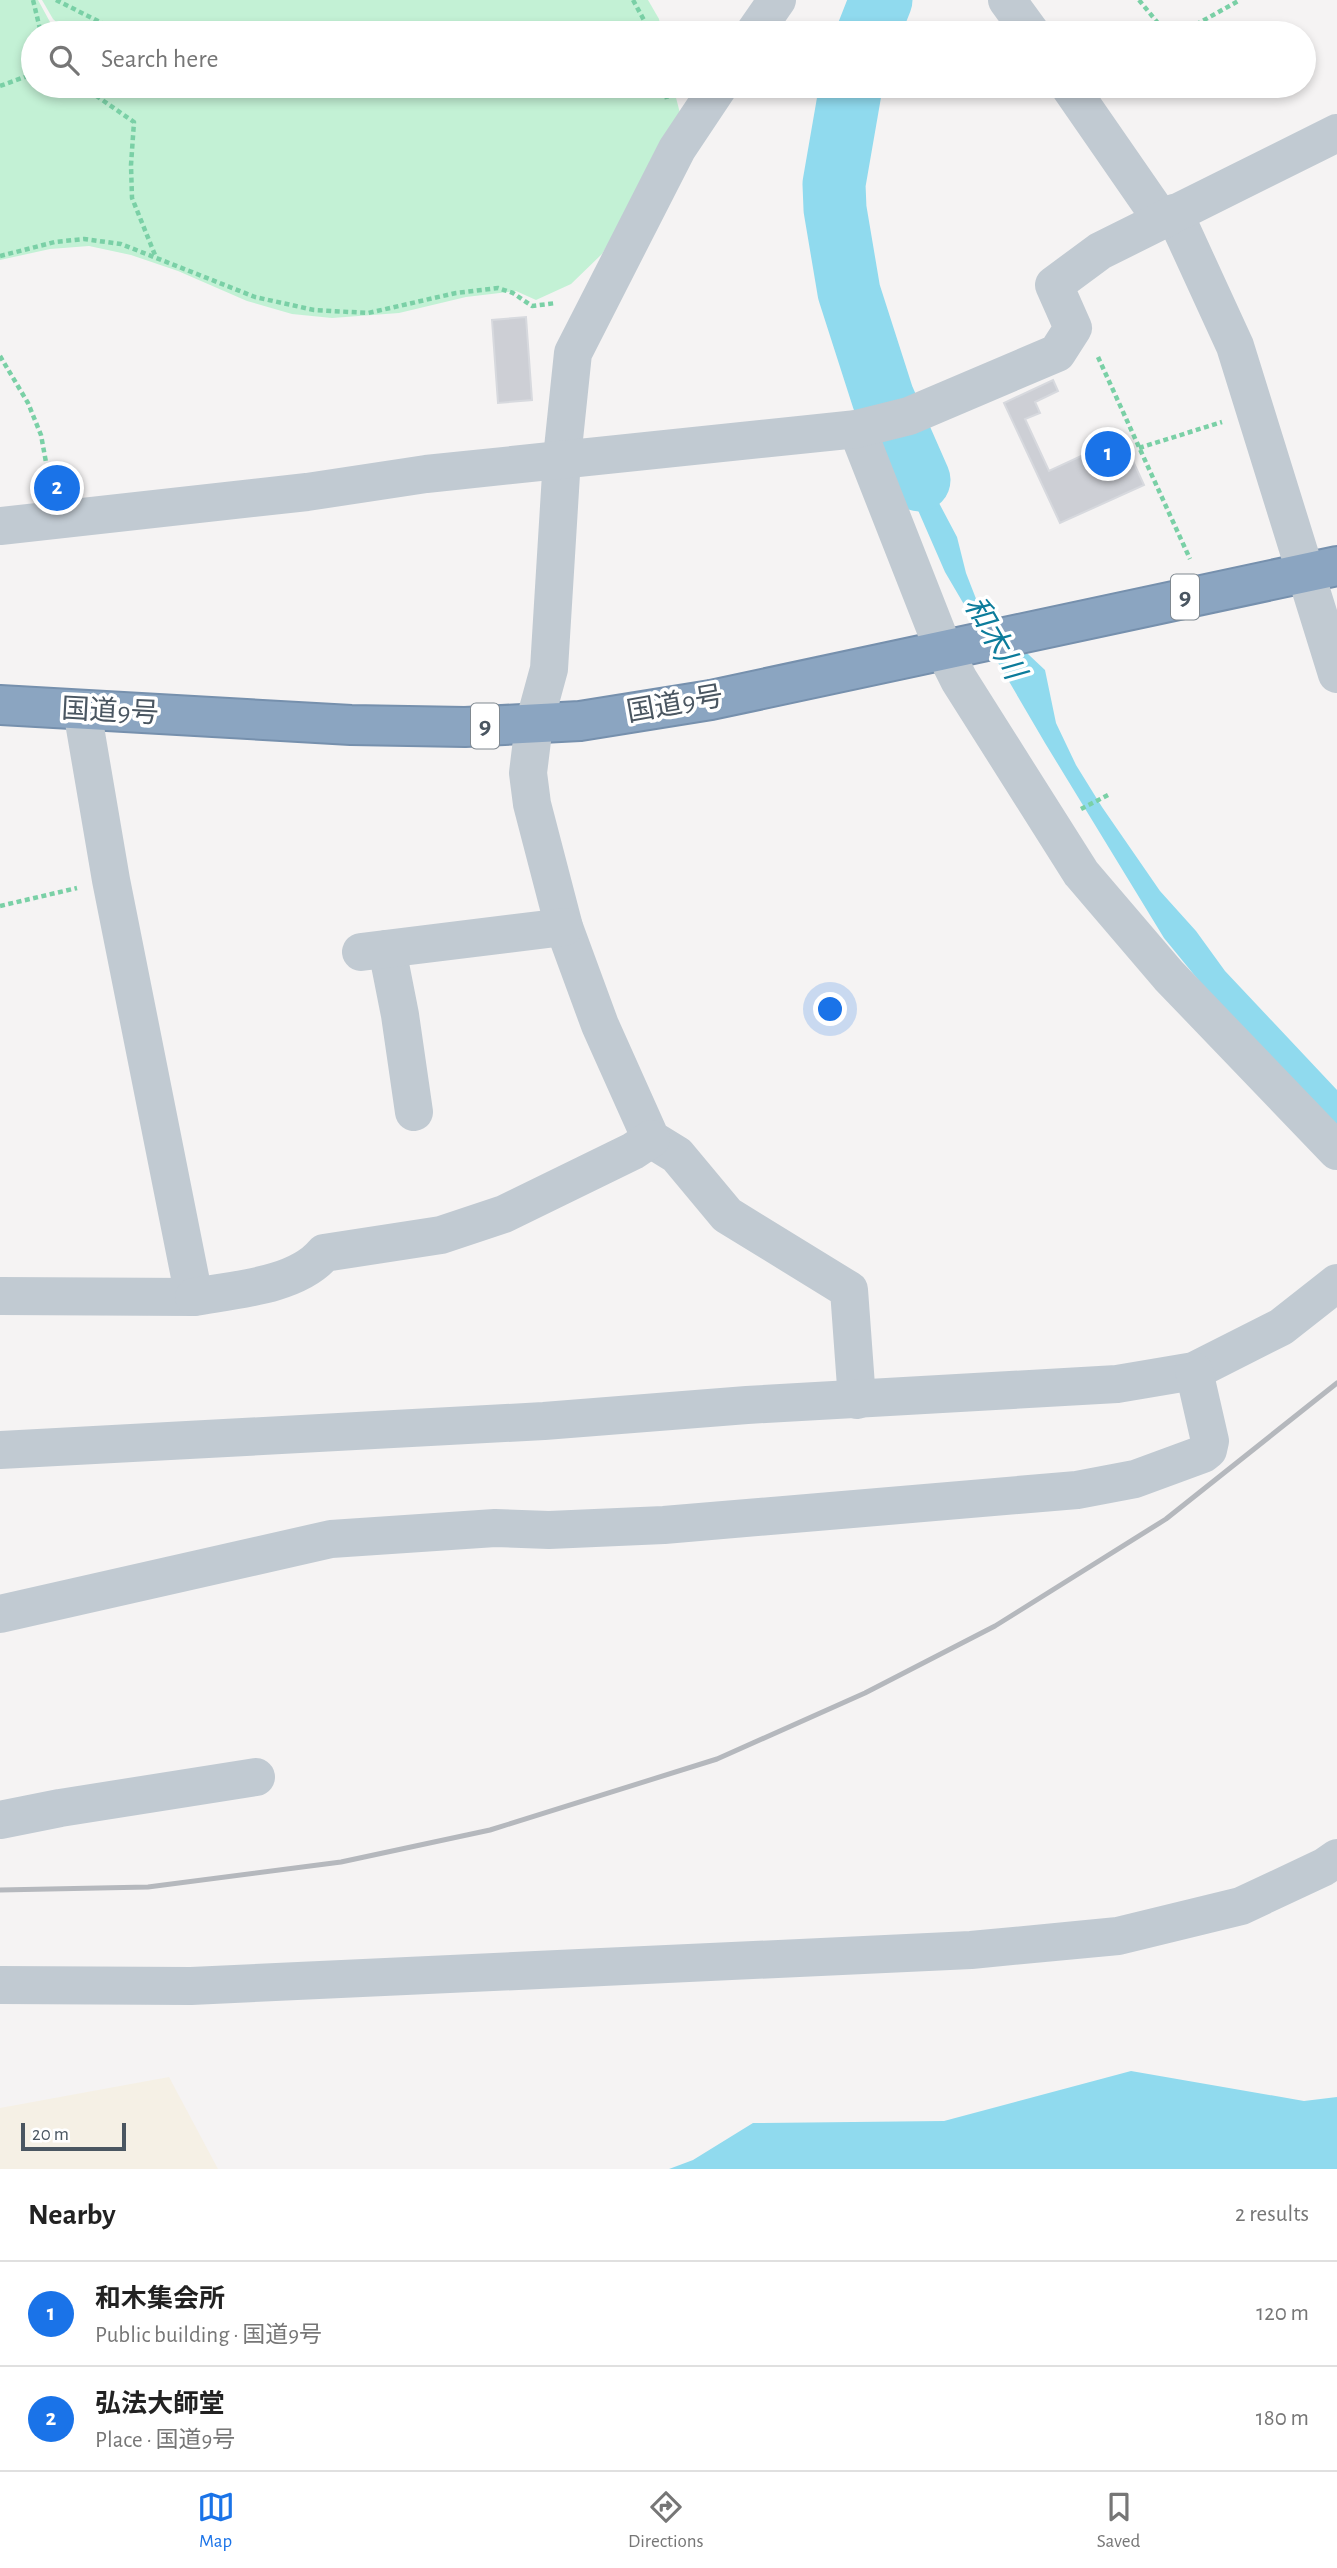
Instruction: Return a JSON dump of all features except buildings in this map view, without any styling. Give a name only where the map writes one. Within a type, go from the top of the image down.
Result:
[{"type":"highway","name":"国道9号","points":[[0,705],[351,725],[465,727],[580,721],[711,700],[1321,569]]},
{"type":"street","points":[[762,21],[777,0]]},
{"type":"street","points":[[1007,0],[1022,21]]},
{"type":"street","points":[[711,98],[677,149],[573,353],[562,458],[549,669],[534,724],[528,773],[531,804],[564,927],[600,1025],[651,1139],[677,1156],[727,1215],[849,1290],[857,1400]]},
{"type":"street","points":[[1078,98],[1168,216],[1235,346],[1256,412],[1321,569],[1337,674]]},
{"type":"street","points":[[0,526],[307,492],[426,474],[562,458],[863,428],[909,416],[1057,353],[1073,328],[1054,285],[1100,251],[1337,132]]},
{"type":"street","points":[[863,428],[953,646],[959,680],[1020,780],[1081,873],[1169,976],[1337,1151]]},
{"type":"street","points":[[82,710],[111,880],[194,1297]]},
{"type":"street","points":[[414,1112],[400,1015],[374,951],[564,927]]},
{"type":"street","points":[[0,1296],[194,1297],[272,1283],[316,1263],[324,1253],[441,1235],[504,1214],[633,1151],[651,1139]]},
{"type":"street","points":[[0,1450],[544,1421],[1117,1384],[1194,1371],[1282,1327],[1337,1283]]},
{"type":"street","points":[[0,1614],[331,1539],[495,1528],[549,1530],[664,1525],[1077,1490],[1135,1479],[1208,1450],[1210,1441],[1194,1371]]},
{"type":"street","points":[[0,1820],[256,1777]]},
{"type":"street","points":[[0,1985],[191,1986],[917,1952],[1118,1936],[1241,1906],[1324,1867],[1337,1858]]},
{"type":"path","points":[[33,0],[38,21]]},
{"type":"path","points":[[56,0],[98,21]]},
{"type":"path","points":[[633,0],[644,21]]},
{"type":"path","points":[[1139,0],[1156,21]]},
{"type":"path","points":[[1202,21],[1240,0]]},
{"type":"path","points":[[0,86],[21,78]]},
{"type":"path","points":[[99,98],[134,122],[132,198],[155,256]]},
{"type":"path","points":[[0,256],[55,242],[84,240],[121,244],[255,297],[314,310],[368,313],[456,293],[498,288],[513,293],[533,306],[541,307],[601,294]]},
{"type":"path","points":[[1073,328],[1094,348],[1193,567]]},
{"type":"path","points":[[0,356],[28,403],[41,435],[57,519]]},
{"type":"path","points":[[1139,448],[1256,412]]},
{"type":"path","points":[[0,906],[111,880]]},
{"type":"green space","points":[[0,0],[38,0],[49,21],[21,21],[21,98],[676,98],[682,121],[602,254],[571,284],[536,300],[516,291],[466,297],[399,313],[332,318],[292,314],[247,301],[178,271],[131,255],[89,246],[50,249],[0,260]]},
{"type":"green space","points":[[42,0],[648,0],[659,21],[55,21]]},
{"type":"sand","points":[[169,2077],[218,2169],[0,2169],[0,2108]]},
{"type":"water","points":[[876,426],[908,434],[921,469],[957,537],[966,573],[980,609],[1045,670],[1056,723],[1076,765],[1160,891],[1196,931],[1225,971],[1337,1090],[1337,1133],[1263,1059],[1164,938],[945,572],[907,485]]},
{"type":"water","points":[[1131,2071],[1304,2101],[1337,2097],[1337,2169],[669,2169],[693,2160],[753,2123],[944,2121]]},
{"type":"waterway","name":"和木川","points":[[873,21],[881,0]]},
{"type":"waterway","name":"和木川","points":[[849,98],[834,184],[835,209],[849,292],[883,398],[919,480]]},
{"type":"railway","points":[[0,1890],[148,1887],[341,1862],[490,1830],[717,1759],[865,1693],[995,1626],[1166,1519],[1337,1383]]},
{"type":"place","name":"和木集会所","points":[[1108,454]]},
{"type":"place","name":"弘法大師堂","points":[[57,488]]}]
